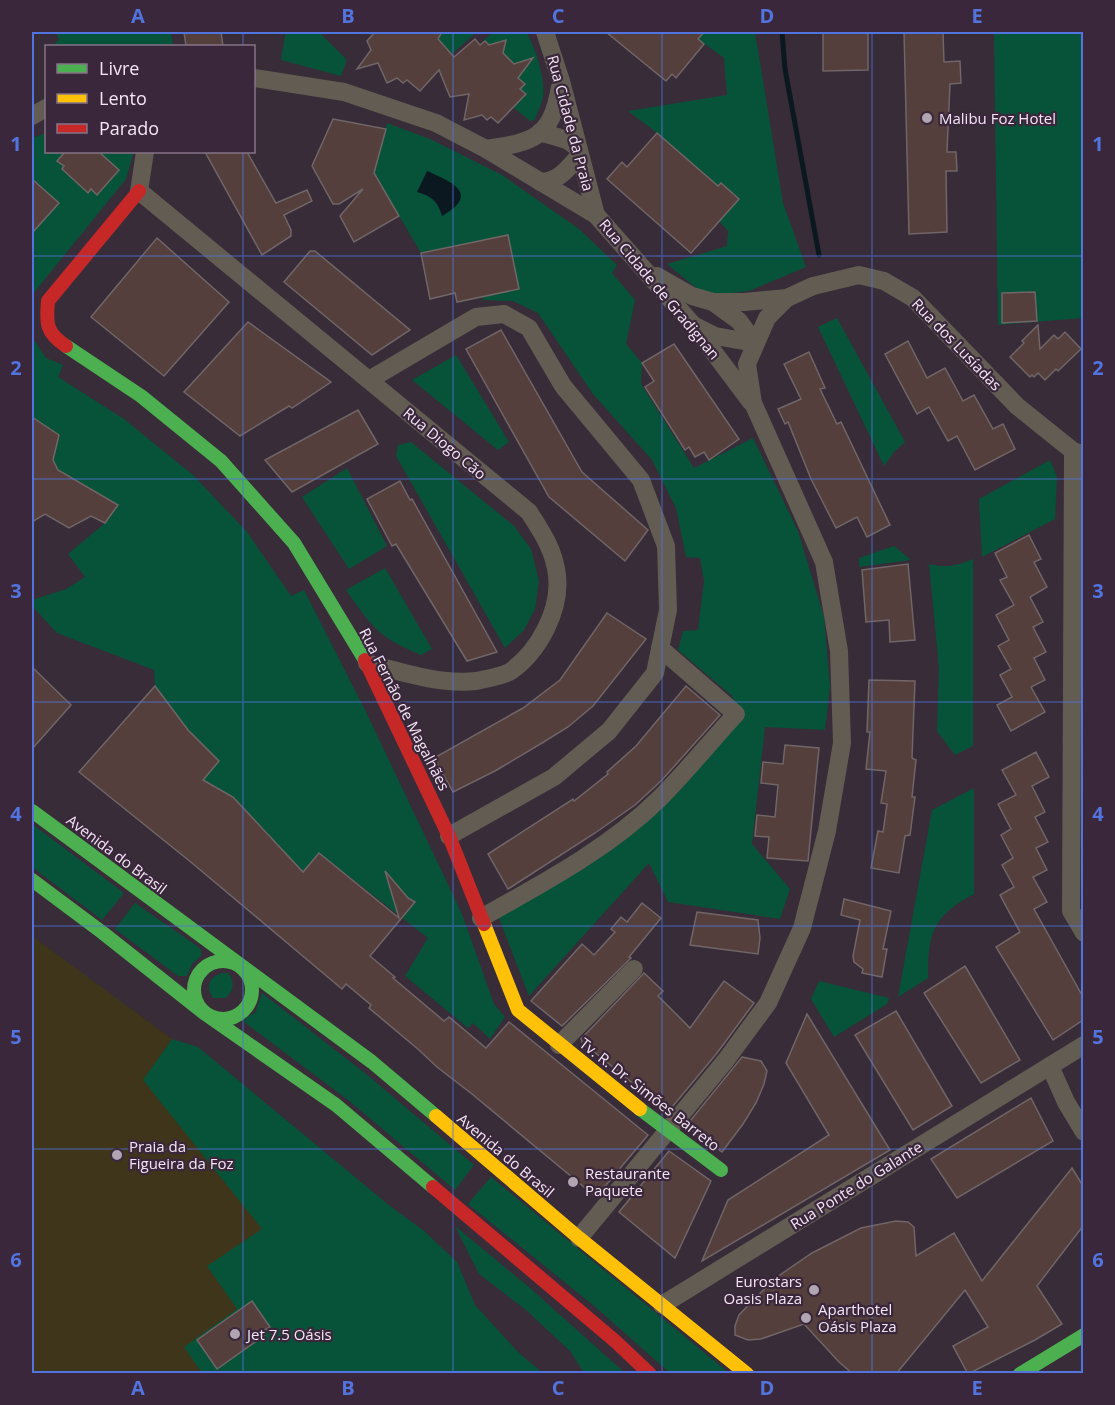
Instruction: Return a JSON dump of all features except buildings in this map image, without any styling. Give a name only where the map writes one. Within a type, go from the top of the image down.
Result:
[{"type":"main road","name":"Rua Fernão de Magalhães","points":[[139,191],[48,301],[46,324],[57,340],[141,396],[221,461],[294,543],[367,663],[449,836],[518,1010],[559,1045]]},
{"type":"main road","name":"Avenida do Brasil","points":[[32,811],[372,1062],[579,1238],[747,1374]]},
{"type":"main road","points":[[32,880],[204,1013],[336,1105],[615,1341],[650,1374]]},
{"type":"main road","points":[[225,961],[240,966],[250,979],[252,987],[248,1004],[236,1015],[228,1018],[214,1017],[204,1013],[196,1001],[194,992],[199,973],[214,962],[225,961]]},
{"type":"main road","name":"Tv. R. Dr. Simões Barreto","points":[[559,1045],[667,1131],[721,1170]]},
{"type":"main road","points":[[1020,1374],[1083,1335]]},
{"type":"street","name":"Rua Cidade da Praia","points":[[545,32],[561,81],[596,215]]},
{"type":"street","name":"Rua Cidade de Gradignan","points":[[255,78],[344,92],[436,123],[486,149],[596,215],[694,326],[753,404]]},
{"type":"street","points":[[486,149],[535,136],[567,140],[579,151],[561,175],[548,182],[536,179],[525,155],[535,136],[550,120],[557,107],[561,81]]},
{"type":"street","points":[[139,191],[145,153]]},
{"type":"street","name":"Rua Diogo Cão","points":[[139,191],[529,512],[549,541],[557,576],[554,609],[537,645],[510,672],[475,681],[428,679],[367,663]]},
{"type":"street","name":"Rua dos Lusíadas","points":[[645,270],[692,296],[713,302],[787,298],[813,286],[859,275],[884,280],[913,297],[1017,406],[1078,453]]},
{"type":"street","points":[[579,1238],[726,1060],[768,1003],[802,928],[827,831],[842,743],[839,651],[824,556],[753,404],[747,364],[767,318],[787,298]]},
{"type":"street","points":[[713,302],[739,321],[755,343]]},
{"type":"street","points":[[369,380],[476,317],[504,314],[529,328],[563,386],[641,480],[666,546],[668,610],[655,673],[609,731],[554,777],[449,836]]},
{"type":"street","points":[[694,326],[715,336],[755,343]]},
{"type":"street","points":[[1078,453],[1071,911],[1083,933]]},
{"type":"street","points":[[481,918],[581,860],[617,834],[658,799],[736,714],[660,648]]},
{"type":"street","points":[[559,1045],[634,969]]},
{"type":"street","name":"Rua Ponte do Galante","points":[[662,1305],[1083,1045]]},
{"type":"street","points":[[1050,1066],[1083,1132]]},
{"type":"green space","points":[[55,32],[171,32],[173,45],[54,45],[59,39]]},
{"type":"green space","points":[[288,32],[319,32],[347,60],[341,76],[281,60],[285,35]]},
{"type":"green space","points":[[442,32],[477,32],[447,58],[438,39]]},
{"type":"green space","points":[[493,32],[526,32],[529,38],[539,63],[544,90],[535,120],[530,121],[513,107],[526,94],[520,89],[525,84],[518,78],[514,64],[503,53],[504,45],[500,42],[491,47],[484,40]]},
{"type":"green space","points":[[703,32],[755,32],[783,203],[806,267],[749,291],[706,296],[667,264],[727,246],[728,231],[719,221],[739,199],[721,183],[718,186],[628,111],[727,95],[724,58],[698,39]]},
{"type":"green space","points":[[994,32],[1083,32],[1083,318],[998,325]]},
{"type":"green space","points":[[387,123],[430,139],[502,175],[579,229],[617,265],[612,273],[635,300],[626,344],[642,363],[641,384],[694,468],[753,438],[798,531],[824,617],[830,686],[825,730],[765,727],[752,844],[790,889],[780,919],[668,902],[649,863],[529,996],[497,913],[582,864],[740,714],[732,696],[678,650],[683,631],[698,630],[704,581],[700,558],[686,557],[676,508],[652,460],[593,394],[538,313],[513,301],[482,300],[483,297],[519,289],[508,235],[421,253],[374,173]]},
{"type":"green space","points":[[45,133],[45,153],[134,153],[126,179],[32,295],[32,138]]},
{"type":"green space","points":[[837,318],[905,442],[884,466],[818,327]]},
{"type":"green space","points":[[32,337],[46,358],[63,365],[58,377],[124,419],[193,475],[247,532],[291,596],[304,590],[366,712],[462,914],[494,1004],[505,1017],[490,1039],[473,1023],[468,1028],[405,976],[428,938],[319,853],[303,872],[233,797],[211,785],[201,783],[218,761],[188,730],[155,686],[154,670],[57,633],[32,606],[32,600],[66,589],[85,577],[68,554],[105,523],[118,505],[58,470],[49,454],[37,420],[32,423]]},
{"type":"green space","points":[[456,355],[509,442],[498,450],[412,380]]},
{"type":"green space","points":[[411,442],[514,526],[531,549],[539,581],[535,609],[524,630],[505,648],[396,456],[398,445]]},
{"type":"green space","points":[[1050,460],[1057,477],[1055,519],[982,557],[979,499]]},
{"type":"green space","points":[[347,468],[387,546],[349,569],[302,497]]},
{"type":"green space","points":[[894,546],[911,560],[859,567],[859,558]]},
{"type":"green space","points":[[973,559],[973,746],[955,755],[937,731],[939,668],[929,564],[951,566]]},
{"type":"green space","points":[[385,568],[432,649],[421,655],[406,649],[377,630],[346,590]]},
{"type":"green space","points":[[974,788],[974,894],[950,910],[941,918],[936,927],[929,949],[928,978],[898,997],[932,810]]},
{"type":"green space","points":[[32,824],[124,893],[102,920],[32,867]]},
{"type":"green space","points":[[135,903],[200,948],[202,955],[192,964],[187,976],[178,976],[115,929]]},
{"type":"green space","points":[[222,973],[228,973],[230,976],[233,982],[232,989],[226,998],[213,998],[209,990],[211,980]]},
{"type":"green space","points":[[819,981],[889,998],[887,1004],[834,1037],[811,999]]},
{"type":"green space","points":[[262,993],[366,1074],[474,1165],[455,1190],[348,1100],[244,1022],[247,1017],[255,1013]]},
{"type":"green space","points":[[172,1039],[198,1047],[390,1206],[423,1230],[457,1262],[475,1305],[519,1353],[543,1373],[202,1373],[183,1347],[206,1266],[142,1080]]},
{"type":"green space","points":[[491,1177],[729,1373],[670,1373],[593,1305],[468,1204]]},
{"type":"green space","points":[[455,1226],[530,1288],[625,1373],[584,1373],[570,1351],[526,1310],[479,1274]]},
{"type":"sand","name":"Praia da Figueira da Foz","points":[[32,936],[172,1039],[143,1080],[262,1229],[207,1266],[237,1309],[184,1347],[202,1373],[32,1373]]},
{"type":"shaded area","points":[[427,171],[453,184],[461,195],[460,201],[454,208],[442,216],[433,200],[417,192]]},
{"type":"waterway","points":[[782,32],[785,69],[819,255]]},
{"type":"traffic: fast","points":[[66,346],[141,396],[221,461],[294,543],[365,660]]},
{"type":"traffic: fast","points":[[32,811],[372,1062],[436,1116]]},
{"type":"traffic: fast","points":[[32,880],[204,1013],[336,1105],[433,1187]]},
{"type":"traffic: fast","points":[[223,961],[234,963],[247,974],[252,990],[250,1001],[239,1014],[223,1019],[212,1017],[199,1006],[194,990],[196,979],[207,966],[223,961]]},
{"type":"traffic: fast","points":[[640,1109],[721,1170]]},
{"type":"traffic: fast","points":[[1020,1374],[1084,1335]]},
{"type":"traffic: slow","points":[[484,924],[518,1010],[640,1109]]},
{"type":"traffic: slow","points":[[436,1116],[579,1238],[747,1374]]},
{"type":"traffic: jam","points":[[66,346],[51,332],[47,315],[48,301],[139,191]]},
{"type":"traffic: jam","points":[[365,660],[449,836],[484,924]]},
{"type":"traffic: jam","points":[[433,1187],[615,1341],[650,1374]]},
{"type":"place","name":"Malibu Foz Hotel","points":[[927,118]]},
{"type":"place","name":"Praia da Figueira da Foz","points":[[117,1155]]},
{"type":"place","name":"Restaurante Paquete","points":[[573,1182]]},
{"type":"place","name":"Eurostars Oasis Plaza","points":[[814,1290]]},
{"type":"place","name":"Aparthotel Oásis Plaza","points":[[806,1318]]},
{"type":"place","name":"Jet 7.5 Oásis","points":[[235,1334]]}]
